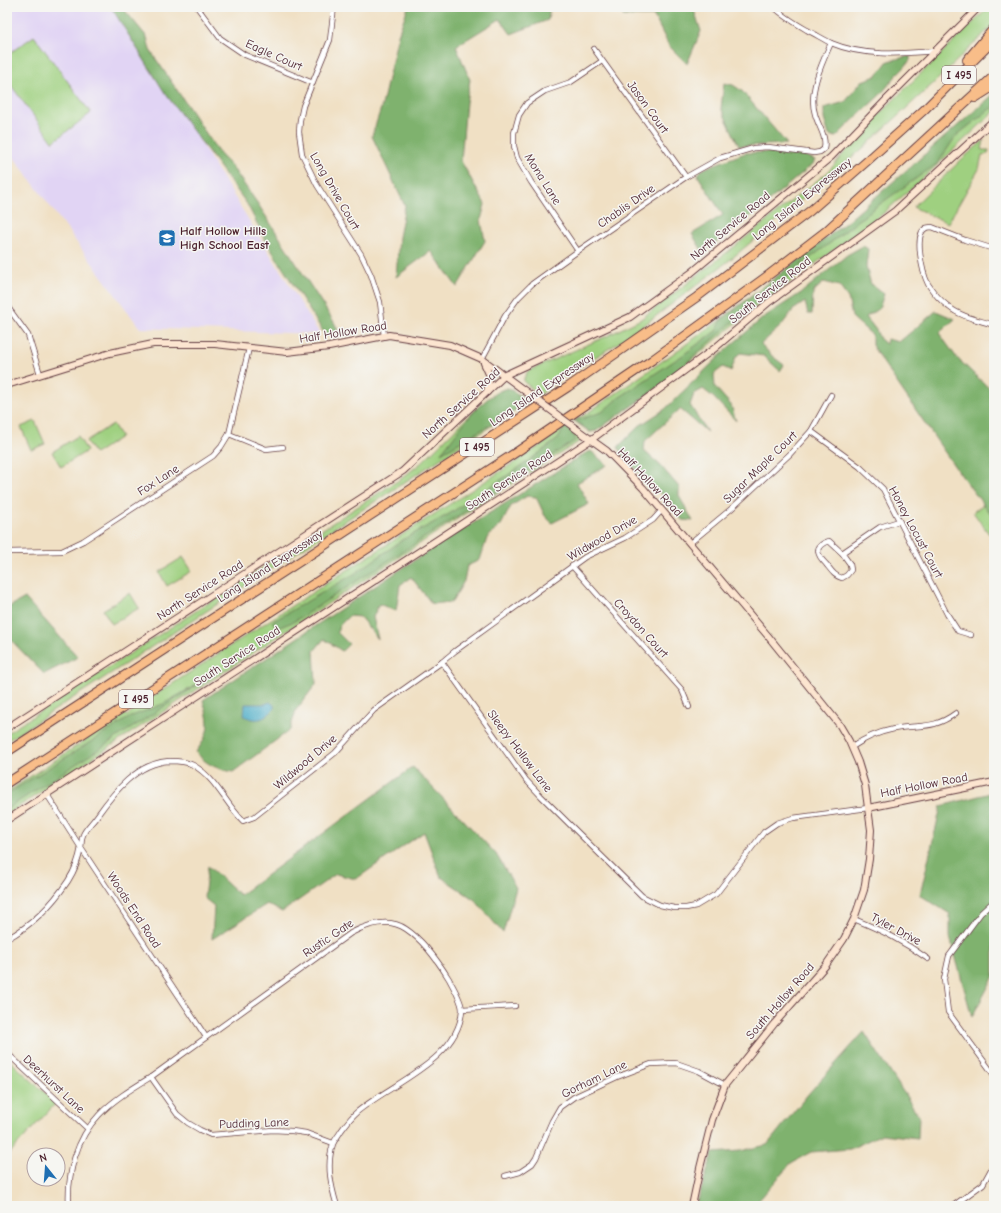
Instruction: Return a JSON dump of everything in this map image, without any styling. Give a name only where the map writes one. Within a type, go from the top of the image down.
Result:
[{"type":"highway","points":[[924,110],[994,28]]},
{"type":"highway","name":"Long Island Expressway","points":[[7,752],[504,429],[638,339],[810,211],[924,110],[994,40]]},
{"type":"highway","name":"I 495","points":[[7,783],[531,442],[652,360],[770,274],[826,230],[994,76]]},
{"type":"highway","points":[[962,106],[994,86]]},
{"type":"main road","name":"North Service Road","points":[[7,728],[403,471],[505,375],[630,317],[691,274],[830,157],[979,7]]},
{"type":"main road","name":"South Service Road","points":[[7,820],[46,793],[592,439],[715,348],[769,302],[895,211],[994,120]]},
{"type":"main road","name":"Half Hollow Road","points":[[7,385],[110,353],[153,344],[215,344],[287,352],[389,335],[450,345],[482,360],[505,375],[579,431],[592,439],[611,455],[644,488],[768,636],[839,724],[852,747],[858,762],[865,785],[868,808],[994,782]]},
{"type":"main road","points":[[482,360],[488,369],[490,376],[487,393]]},
{"type":"main road","name":"South Hollow Road","points":[[692,1206],[712,1120],[726,1085],[765,1034],[826,965],[844,939],[854,919],[864,890],[869,859],[871,830],[868,808]]},
{"type":"street","name":"Eagle Court","points":[[197,7],[220,38],[245,54],[313,82]]},
{"type":"street","name":"Long Drive Court","points":[[334,7],[330,40],[303,106],[299,132],[302,154],[317,185],[361,254],[372,275],[380,302],[384,336]]},
{"type":"street","points":[[774,7],[797,24],[831,43],[845,48],[880,53],[904,54],[936,51]]},
{"type":"street","name":"Chablis Drive","points":[[482,360],[505,316],[518,298],[538,280],[686,177],[720,158],[754,148],[768,147],[814,153],[820,152],[824,149],[826,142],[814,113],[814,95],[816,77],[831,43]]},
{"type":"street","name":"Jason Court","points":[[594,49],[686,177]]},
{"type":"street","name":"Mona Lane","points":[[578,251],[516,158],[514,133],[519,115],[527,103],[545,91],[571,82],[602,61]]},
{"type":"street","points":[[994,249],[965,240],[932,227],[926,228],[923,231],[919,243],[920,257],[928,284],[938,297],[950,308],[962,315],[994,325]]},
{"type":"street","points":[[7,306],[28,335],[40,374]]},
{"type":"street","name":"Fox Lane","points":[[7,552],[62,551],[83,541],[213,456],[229,434],[249,348]]},
{"type":"street","name":"Sugar Maple Court","points":[[690,543],[746,495],[811,431],[831,395]]},
{"type":"street","name":"Honey Locust Court","points":[[811,431],[860,467],[883,489],[947,614],[958,631],[971,634]]},
{"type":"street","points":[[229,434],[266,449],[283,447]]},
{"type":"street","name":"Wildwood Drive","points":[[7,939],[23,930],[50,905],[76,868],[81,848],[82,836],[112,796],[135,774],[147,766],[162,761],[177,761],[191,764],[211,779],[233,812],[243,821],[254,817],[336,753],[374,710],[572,566],[585,557],[625,538],[653,520],[662,510]]},
{"type":"street","points":[[842,553],[880,527],[899,521]]},
{"type":"street","points":[[829,541],[842,553],[850,564],[851,570],[842,578],[836,576],[819,557],[818,552],[819,547],[823,543],[829,541]]},
{"type":"street","name":"Croydon Court","points":[[572,566],[682,690],[689,707]]},
{"type":"street","name":"Sleepy Hollow Lane","points":[[442,662],[526,780],[589,846],[642,896],[660,905],[674,908],[686,908],[696,906],[716,894],[764,832],[777,823],[793,818],[868,808]]},
{"type":"street","points":[[852,747],[866,738],[879,733],[896,729],[933,725],[945,721],[956,713]]},
{"type":"street","name":"Woods End Road","points":[[46,793],[206,1037]]},
{"type":"street","points":[[994,901],[981,913],[949,956],[944,979],[948,1012],[994,1074]]},
{"type":"street","name":"Tyler Drive","points":[[854,919],[896,938],[928,959]]},
{"type":"street","name":"Rustic Gate","points":[[69,1206],[71,1172],[75,1154],[87,1128],[99,1114],[351,933],[366,925],[379,923],[402,926],[417,936],[456,990],[462,1009]]},
{"type":"street","points":[[337,1206],[330,1178],[333,1143],[357,1112],[438,1056],[450,1043],[457,1029],[462,1009],[515,1006]]},
{"type":"street","name":"Deerhurst Lane","points":[[7,1053],[87,1128]]},
{"type":"street","name":"Gorham Lane","points":[[505,1176],[520,1172],[532,1164],[560,1107],[574,1097],[617,1077],[651,1064],[676,1063],[699,1071],[726,1085]]},
{"type":"street","name":"Pudding Lane","points":[[151,1077],[177,1114],[188,1123],[211,1135],[272,1130],[292,1131],[306,1133],[333,1143]]},
{"type":"street","points":[[953,1206],[983,1184],[994,1164]]},
{"type":"shaded area","name":"Half Hollow Hills High School East","points":[[7,7],[116,7],[320,334],[140,328],[7,148]]},
{"type":"green space","points":[[111,7],[122,7],[147,37],[150,50],[220,154],[232,167],[258,204],[334,322],[338,330],[334,334],[326,335],[322,330],[267,243],[247,204],[165,93]]},
{"type":"green space","points":[[408,7],[550,7],[548,20],[511,34],[500,19],[456,46],[470,80],[466,102],[461,161],[485,204],[481,220],[485,241],[457,287],[431,251],[396,277],[399,237],[405,206],[372,136],[382,105],[398,35]]},
{"type":"green space","points":[[621,7],[693,7],[701,31],[687,64],[669,46],[654,16],[623,16]]},
{"type":"green space","points":[[989,7],[994,7],[994,24],[936,81],[862,149],[731,259],[631,335],[552,384],[540,395],[524,382],[524,378],[528,371],[607,336],[641,319],[828,172],[866,127]]},
{"type":"green space","points":[[34,36],[91,113],[53,142],[7,80],[7,55]]},
{"type":"green space","points":[[910,56],[910,60],[904,68],[881,94],[836,137],[829,135],[824,119],[824,108],[845,102],[862,81],[876,76],[888,61]]},
{"type":"green space","points":[[724,83],[733,85],[742,91],[787,144],[739,146],[721,108]]},
{"type":"green space","points":[[994,94],[994,112],[880,216],[748,313],[663,384],[596,431],[590,432],[573,420],[583,416],[651,369],[718,322],[784,272],[885,190]]},
{"type":"green space","points":[[994,94],[994,106],[956,136],[938,163],[873,209],[790,273],[784,283],[745,311],[664,383],[596,431],[590,432],[575,421],[602,412],[617,399],[716,331],[722,319],[848,221]]},
{"type":"green space","points":[[984,140],[982,150],[989,150],[988,154],[982,155],[979,169],[948,223],[913,207],[962,159]]},
{"type":"green space","points":[[777,152],[806,156],[815,160],[813,164],[756,212],[703,252],[692,234],[723,215],[698,176],[700,171],[745,153]]},
{"type":"green space","points":[[863,246],[868,249],[866,267],[871,284],[884,294],[879,309],[866,317],[876,330],[880,339],[886,344],[887,339],[899,342],[936,311],[955,319],[939,333],[957,358],[993,392],[994,519],[955,467],[878,355],[872,345],[872,335],[852,317],[848,298],[839,286],[824,282],[813,292],[812,314],[808,314],[805,302],[793,310],[781,326],[761,344],[772,356],[784,365],[780,371],[764,356],[740,353],[736,357],[731,371],[723,367],[714,374],[715,387],[731,405],[736,421],[713,397],[703,389],[694,394],[690,405],[707,432],[680,409],[645,441],[644,451],[660,465],[679,487],[679,496],[693,521],[682,520],[670,503],[624,458],[618,447],[639,426],[665,409],[730,346],[764,317],[801,293],[847,255]]},
{"type":"green space","points":[[508,388],[531,402],[441,453],[480,405],[489,397]]},
{"type":"green space","points":[[479,406],[442,452],[514,411],[7,741],[7,733],[402,478],[421,463]]},
{"type":"green space","points":[[35,421],[45,444],[31,450],[21,427]]},
{"type":"green space","points":[[113,424],[121,437],[95,454],[86,441]]},
{"type":"green space","points":[[565,426],[579,436],[580,441],[483,502],[7,814],[7,792],[125,714],[127,716],[134,709],[256,629],[546,442]]},
{"type":"green space","points":[[565,426],[572,432],[576,440],[295,621],[278,628],[272,622],[354,574],[404,539],[449,514],[520,467],[558,439]]},
{"type":"green space","points":[[78,436],[87,451],[61,467],[52,452]]},
{"type":"green space","points":[[591,451],[607,465],[577,483],[589,504],[552,523],[545,516],[536,497],[527,496],[511,506],[501,525],[487,538],[480,560],[467,566],[464,581],[452,602],[432,604],[411,577],[400,585],[396,611],[379,604],[373,617],[378,639],[360,617],[349,616],[340,625],[337,632],[349,644],[342,651],[324,639],[314,651],[316,684],[296,710],[290,730],[233,772],[213,766],[196,752],[207,733],[208,727],[207,715],[203,700],[424,554]]},
{"type":"green space","points":[[984,504],[994,517],[994,530],[989,534],[973,512]]},
{"type":"green space","points":[[183,557],[192,571],[167,586],[159,572]]},
{"type":"green space","points":[[130,593],[139,608],[112,624],[103,610]]},
{"type":"green space","points":[[25,598],[78,657],[44,674],[7,636],[7,608]]},
{"type":"green space","points":[[210,677],[7,809],[7,794],[132,716],[163,704]]},
{"type":"green space","points":[[413,767],[496,854],[516,888],[503,933],[475,900],[441,877],[424,832],[356,879],[336,874],[282,912],[267,904],[212,939],[214,906],[204,898],[208,866],[240,895]]},
{"type":"green space","points":[[994,792],[994,976],[972,1017],[950,937],[950,914],[920,895],[941,806]]},
{"type":"green space","points":[[864,1032],[919,1116],[918,1138],[882,1134],[850,1149],[811,1152],[791,1163],[754,1206],[696,1206],[713,1153],[740,1151],[767,1145],[809,1093]]},
{"type":"green space","points":[[7,1058],[56,1103],[7,1156]]},
{"type":"water","points":[[270,702],[274,705],[274,709],[264,718],[253,719],[244,716],[245,704],[265,704]]},
{"type":"place","name":"Half Hollow Hills High School East","points":[[167,238]]}]
